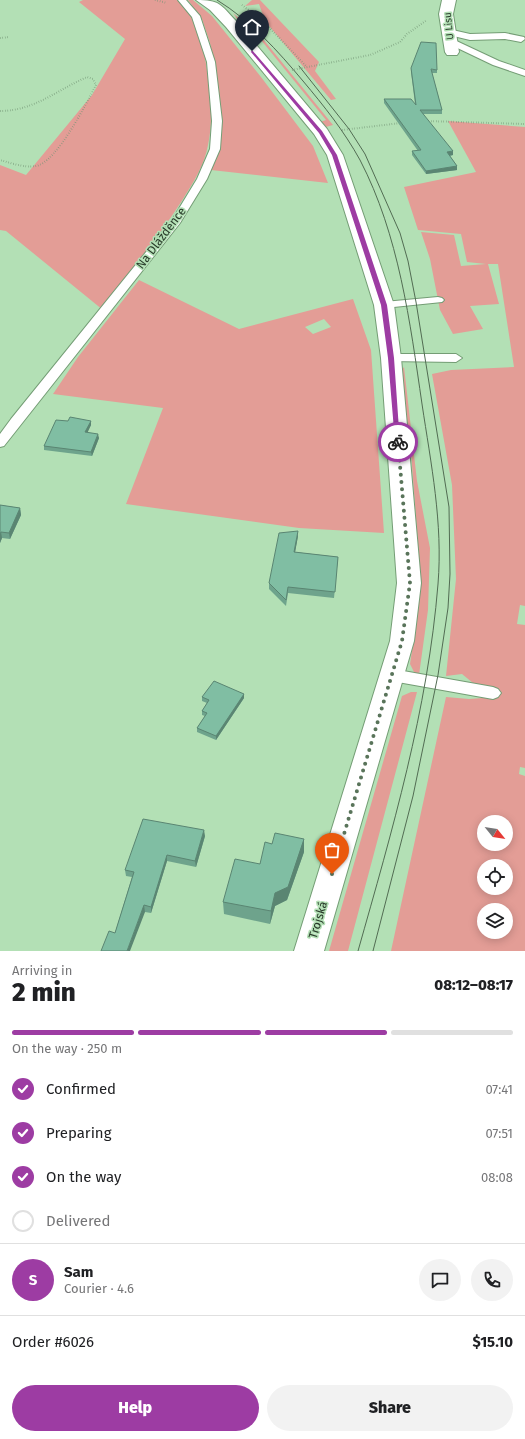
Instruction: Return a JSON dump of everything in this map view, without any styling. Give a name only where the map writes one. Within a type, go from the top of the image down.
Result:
[{"type":"street","name":"U Lisu","points":[[449,0],[446,14],[450,42]]},
{"type":"street","points":[[209,3],[236,3]]},
{"type":"street","name":"Trojská","points":[[209,3],[321,132],[335,155],[384,305],[391,358],[410,583],[402,641],[309,951]]},
{"type":"lane","name":"Na Dlážděnce","points":[[0,443],[15,422],[176,221],[202,179],[215,149],[217,121],[211,62],[196,16],[182,0]]},
{"type":"lane","points":[[450,42],[470,37],[505,36],[521,39]]},
{"type":"lane","points":[[450,42],[470,50],[487,61],[508,69],[525,73]]},
{"type":"lane","points":[[384,305],[438,300]]},
{"type":"lane","points":[[391,358],[456,358]]},
{"type":"lane","points":[[392,675],[493,693]]},
{"type":"path","points":[[236,3],[263,21],[307,67],[370,55],[383,48],[400,42],[407,34],[432,16],[446,14]]},
{"type":"path","points":[[0,38],[9,37]]},
{"type":"path","points":[[0,111],[23,109],[87,77],[93,80],[96,85],[80,115],[53,154],[42,164],[29,166],[0,160]]},
{"type":"path","points":[[420,120],[525,124]]},
{"type":"path","points":[[321,132],[405,122]]},
{"type":"shaded area","points":[[83,0],[177,0],[190,13],[201,37],[205,55],[211,104],[210,135],[204,159],[198,173],[164,228],[103,310],[6,231],[0,230],[0,165],[26,175],[92,95],[125,39],[79,2]]},
{"type":"shaded area","points":[[188,0],[193,0],[212,16],[261,77],[313,146],[328,183],[211,170],[220,144],[221,111],[210,43],[202,19]]},
{"type":"shaded area","points":[[252,0],[260,0],[319,62],[315,71],[336,99],[331,100],[265,21],[259,4],[245,6]]},
{"type":"shaded area","points":[[233,13],[263,39],[333,125],[322,128],[317,123],[326,120],[261,40],[259,40],[252,33],[246,32]]},
{"type":"shaded area","points":[[448,121],[525,127],[525,606],[520,605],[517,624],[525,625],[525,768],[520,767],[519,774],[525,776],[525,951],[391,951],[446,697],[469,699],[497,697],[499,689],[473,683],[462,674],[446,676],[456,579],[452,485],[432,374],[451,370],[514,367],[498,264],[488,264],[499,304],[470,306],[483,329],[453,334],[440,310],[430,259],[421,232],[454,235],[461,266],[486,264],[467,262],[461,234],[418,230],[404,187],[476,172]]},
{"type":"shaded area","points":[[139,280],[239,329],[353,299],[371,350],[384,533],[299,528],[126,504],[163,408],[53,394],[78,357]],"holes":[[[324,319],[331,327],[313,334],[305,327]]]},
{"type":"shaded area","points":[[404,367],[417,481],[430,548],[428,610],[419,675],[414,672],[410,664],[418,611],[419,558],[411,452],[401,371]]},
{"type":"shaded area","points":[[411,692],[417,692],[348,951],[329,951],[402,696]]},
{"type":"building","points":[[421,42],[436,43],[437,70],[431,69],[442,110],[420,110],[453,151],[447,152],[457,166],[426,171],[412,151],[421,150],[384,99],[411,99],[416,105],[411,68]]},
{"type":"building","points":[[70,417],[91,421],[85,432],[98,434],[91,452],[44,446],[56,420],[68,421]]},
{"type":"building","points":[[0,505],[20,508],[9,533],[1,532],[0,534]]},
{"type":"building","points":[[298,531],[294,552],[338,557],[335,592],[288,587],[286,600],[269,583],[279,533]]},
{"type":"building","points":[[214,681],[244,694],[216,736],[197,728],[207,713],[202,711],[209,700],[202,697]]},
{"type":"building","points":[[143,819],[204,830],[195,861],[167,855],[151,907],[144,905],[127,951],[101,951],[109,931],[115,933],[134,872],[125,870]]},
{"type":"building","points":[[275,833],[304,839],[288,887],[275,893],[271,911],[223,902],[235,859],[260,864],[265,842],[272,844]]},
{"type":"tram line","points":[[217,0],[241,17],[283,58],[311,90],[333,119],[360,160],[373,189],[394,249],[413,342],[438,516],[438,584],[426,677],[407,769],[396,815],[358,951]]},
{"type":"tram line","points":[[299,66],[349,129],[365,154],[400,233],[408,261],[416,302],[449,507],[450,574],[448,608],[438,675],[413,796],[373,951]]},
{"type":"way so far","points":[[332,874],[402,641],[410,583],[398,442]]},
{"type":"route","points":[[252,51],[321,132],[335,155],[384,305],[391,358],[398,442]]}]
